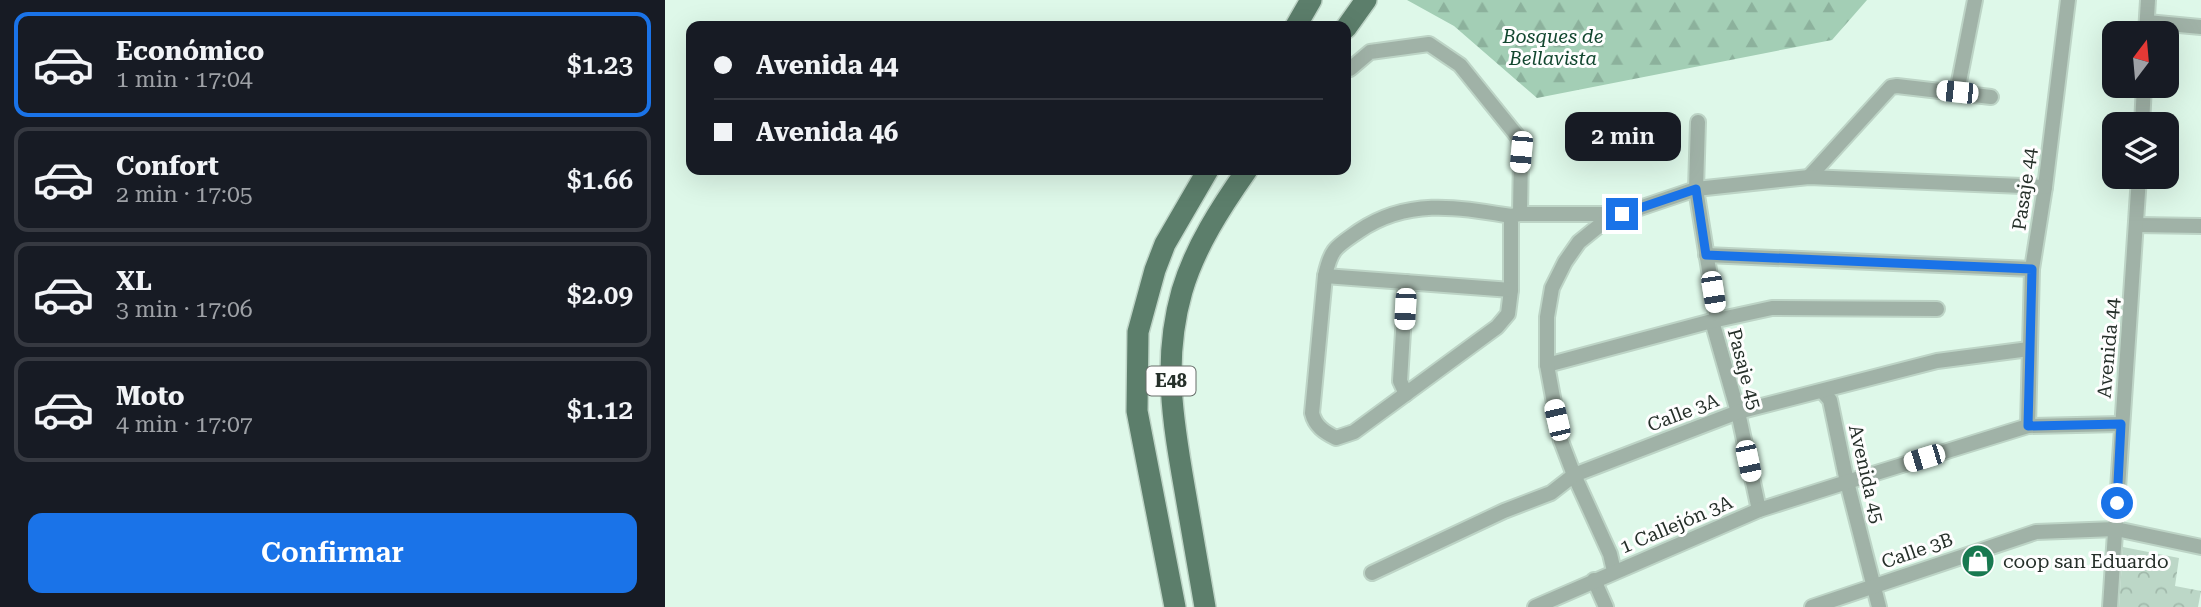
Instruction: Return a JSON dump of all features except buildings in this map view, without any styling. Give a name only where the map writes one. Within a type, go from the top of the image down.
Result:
[{"type":"main road","points":[[1299,21],[1311,0]]},
{"type":"main road","points":[[1351,21],[1366,0]]},
{"type":"main road","name":"E48","points":[[1175,607],[1136,411],[1138,332],[1165,244],[1205,175]]},
{"type":"main road","name":"E48","points":[[1205,607],[1171,410],[1171,340],[1182,292],[1195,256],[1222,205],[1243,175]]},
{"type":"street","points":[[1957,92],[1975,0]]},
{"type":"street","name":"Pasaje 44","points":[[2028,426],[2032,269],[2068,0]]},
{"type":"street","points":[[2146,21],[2148,0]]},
{"type":"street","points":[[2179,27],[2201,27]]},
{"type":"street","points":[[1351,68],[1370,52],[1429,44],[1460,65],[1518,137],[1521,152],[1516,215],[1511,290],[1508,314],[1497,327],[1354,432],[1336,438],[1324,432],[1314,422],[1313,413],[1325,276],[1329,256],[1339,245],[1372,222],[1420,208],[1457,207],[1516,215],[1622,214]]},
{"type":"street","points":[[1809,177],[1891,88],[1897,86],[1991,97]]},
{"type":"street","name":"Pasaje 45","points":[[1698,121],[1696,189],[1714,320],[1738,412],[1759,510]]},
{"type":"street","points":[[1614,571],[1610,554],[1574,475],[1562,441],[1547,365],[1547,317],[1552,288],[1579,242],[1600,225],[1622,214],[1696,189],[1809,177],[2045,187]]},
{"type":"street","name":"Avenida 44","points":[[2110,607],[2138,189]]},
{"type":"street","points":[[2137,225],[2201,226]]},
{"type":"street","points":[[1706,255],[2032,269]]},
{"type":"street","points":[[1325,276],[1511,290]]},
{"type":"street","points":[[1406,282],[1400,381],[1406,394]]},
{"type":"street","points":[[1547,365],[1714,320],[1772,308],[1937,309]]},
{"type":"street","name":"Calle 3A","points":[[1372,573],[1504,511],[1551,493],[1574,475],[1738,412],[1937,361],[2029,349]]},
{"type":"street","name":"Avenida 45","points":[[1823,392],[1830,400],[1847,482],[1879,607]]},
{"type":"street","name":"1 Callejón 3A","points":[[1535,607],[1759,510],[1847,482],[2028,426],[2121,424]]},
{"type":"street","name":"Calle 3B","points":[[1812,607],[2036,532],[2116,529],[2201,547]]},
{"type":"street","points":[[1594,580],[1607,607]]},
{"type":"green space","name":"Bosques de Bellavista","points":[[1407,0],[1867,0],[1832,40],[1537,98],[1454,26]]},
{"type":"green space","points":[[2123,547],[2179,558],[2175,586],[2201,591],[2198,607],[2119,607]]},
{"type":"place","name":"coop san Eduardo","points":[[1978,561]]},
{"type":"route","points":[[1622,214],[1696,189],[1706,255],[2032,269],[2028,426],[2121,424],[2117,503]]}]
